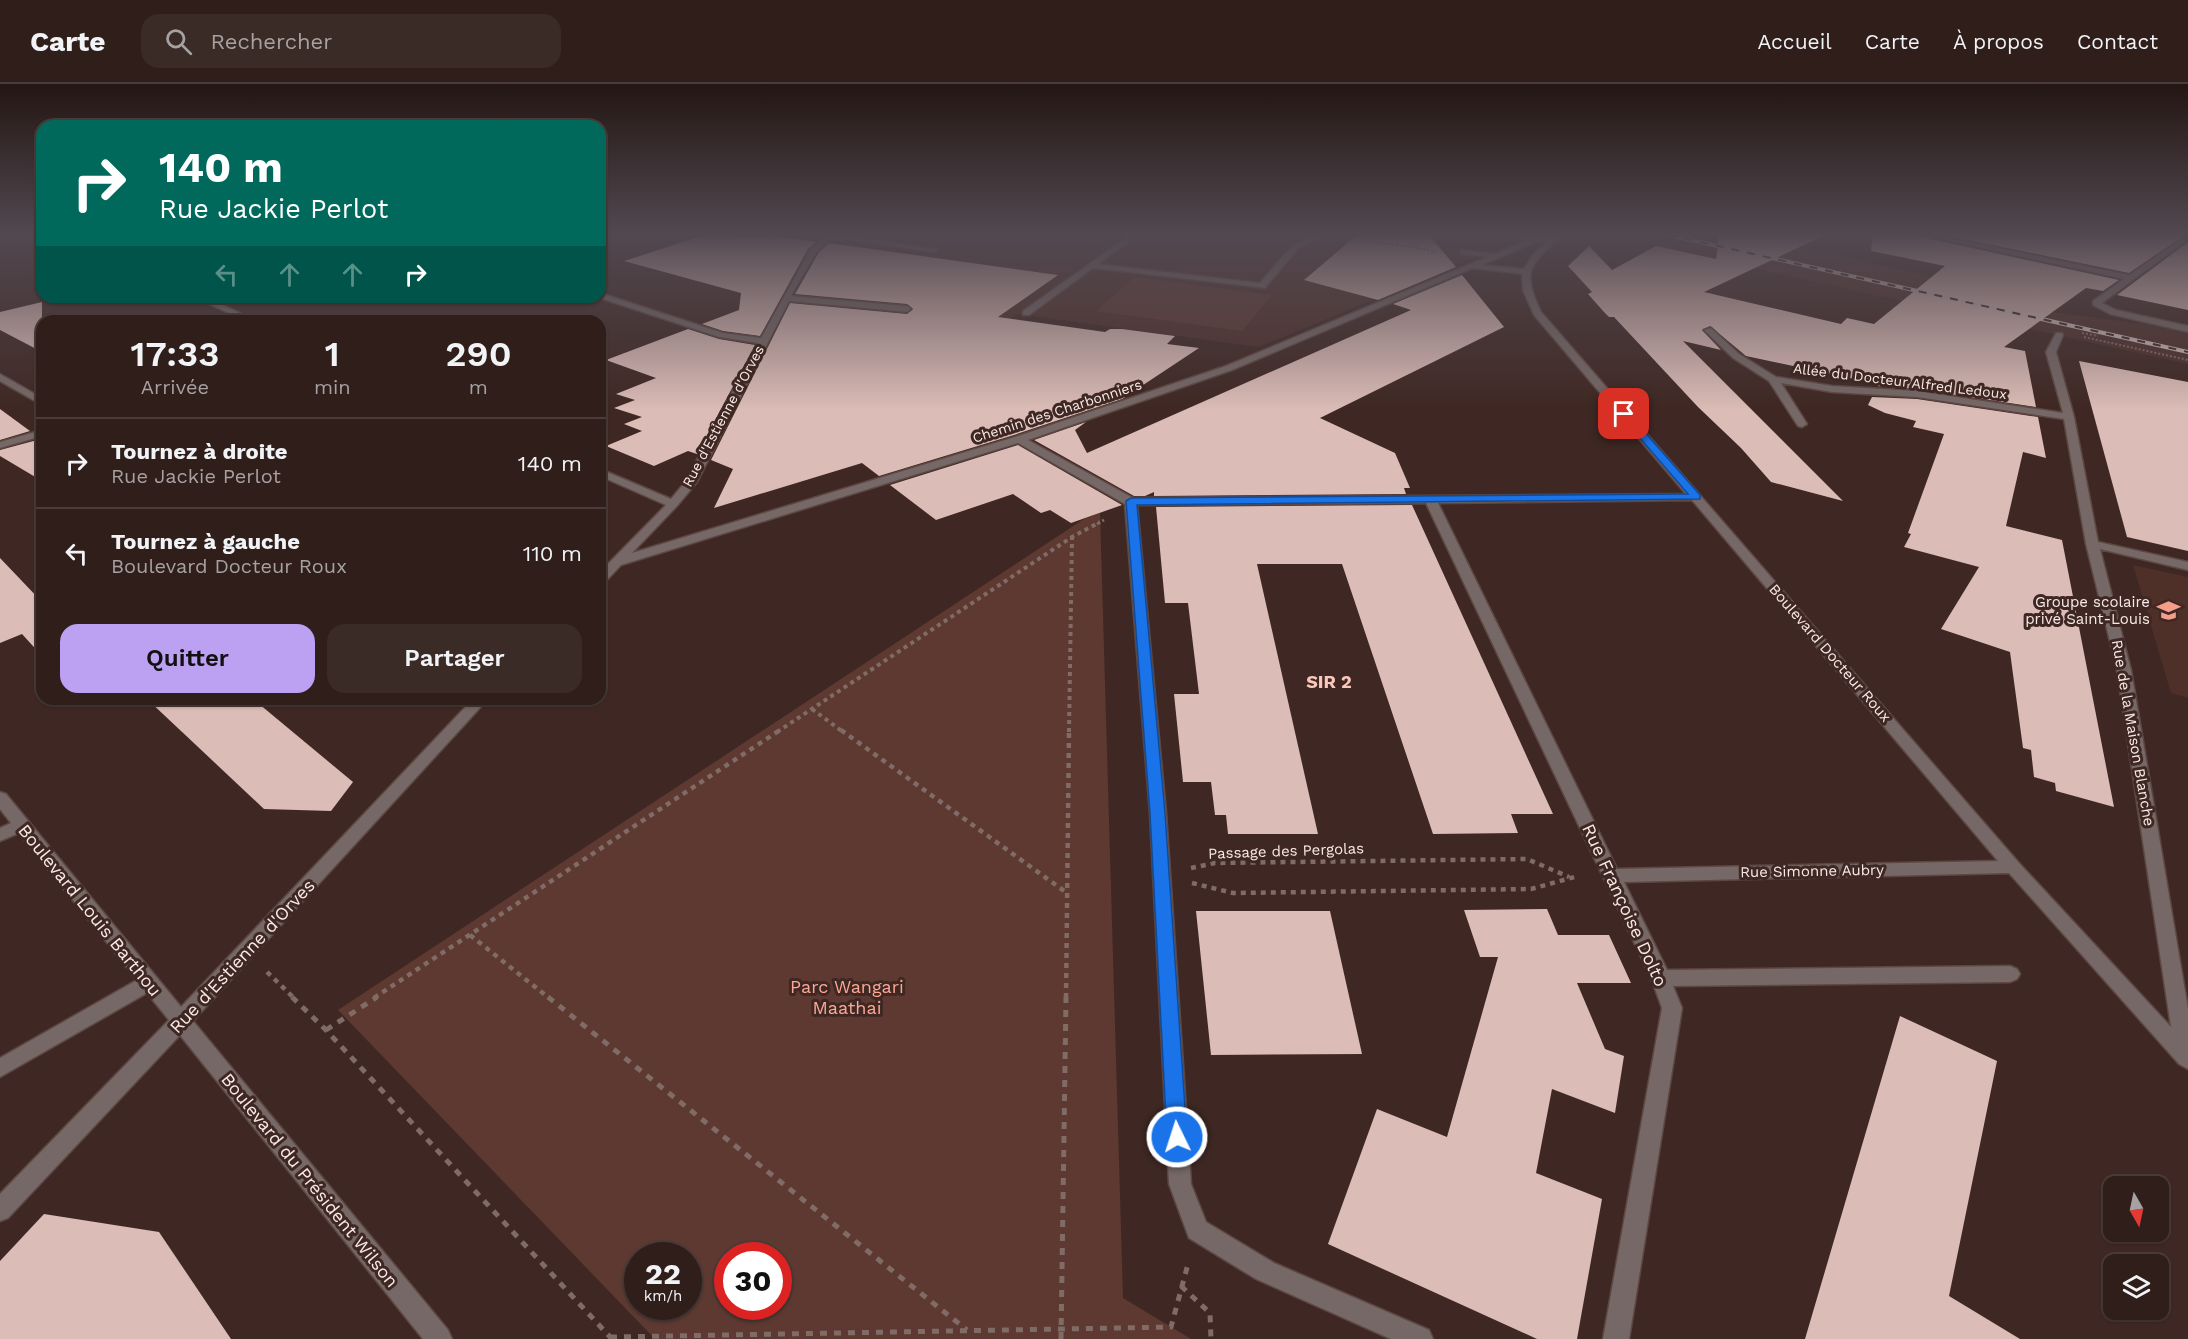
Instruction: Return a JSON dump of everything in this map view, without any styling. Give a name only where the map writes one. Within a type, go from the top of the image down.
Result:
[{"type":"street","name":"Rue d'Estienne d'Orves","points":[[606,573],[673,504],[691,482],[789,294]]},
{"type":"street","points":[[1026,313],[1054,294]]},
{"type":"street","name":"Chemin des Charbonniers","points":[[617,562],[1019,439],[1229,368],[1407,294]]},
{"type":"street","name":"Boulevard Docteur Roux","points":[[1529,294],[1537,314],[2013,867],[2187,1062]]},
{"type":"street","points":[[2109,294],[2096,303],[2106,310],[2188,329]]},
{"type":"street","points":[[606,298],[722,335],[762,341]]},
{"type":"street","points":[[786,298],[907,309]]},
{"type":"street","points":[[212,303],[239,315]]},
{"type":"street","name":"Allée du Docteur Alfred Ledoux","points":[[1708,330],[1736,356],[1773,379],[1832,389],[1917,394],[2069,417]]},
{"type":"street","name":"Rue de la Maison Blanche","points":[[2059,335],[2051,352],[2069,417],[2092,544],[2124,670],[2187,1062]]},
{"type":"street","points":[[0,377],[36,398]]},
{"type":"street","points":[[1773,379],[1802,424]]},
{"type":"street","points":[[0,445],[36,435]]},
{"type":"street","points":[[1019,439],[1132,505],[1696,497]]},
{"type":"street","points":[[606,475],[673,504]]},
{"type":"street","name":"Rue Françoise Dolto","points":[[1430,499],[1661,978],[1672,1008],[1616,1339]]},
{"type":"street","points":[[1132,505],[1161,875],[1180,1184],[1197,1230],[1265,1271],[1420,1339]]},
{"type":"street","points":[[2092,544],[2188,566]]},
{"type":"street","name":"Rue d'Estienne d'Orves","points":[[0,1210],[246,952],[475,705]]},
{"type":"street","name":"Boulevard Louis Barthou","points":[[0,798],[180,1022]]},
{"type":"street","points":[[0,835],[22,825]]},
{"type":"street","name":"Rue Simonne Aubry","points":[[1611,876],[2013,867]]},
{"type":"street","points":[[1661,978],[2010,974]]},
{"type":"street","points":[[0,1068],[150,982]]},
{"type":"street","name":"Boulevard du Président Wilson","points":[[180,1022],[439,1339]]},
{"type":"path","points":[[2079,335],[2188,360]]},
{"type":"path","points":[[2129,345],[2127,347],[2188,360]]},
{"type":"path","points":[[326,1030],[1072,537],[1132,505]]},
{"type":"path","points":[[1061,1339],[1072,537]]},
{"type":"path","points":[[812,709],[1067,893]]},
{"type":"path","name":"Passage des Pergolas","points":[[1161,875],[1215,863],[1527,859],[1569,877]]},
{"type":"path","name":"Passage des Pergolas","points":[[1161,875],[1233,893],[1531,889],[1569,877],[1611,876]]},
{"type":"path","points":[[470,935],[967,1330]]},
{"type":"path","points":[[246,952],[326,1030],[610,1338],[1170,1327],[1197,1230]]},
{"type":"path","points":[[1181,1286],[1210,1313],[1211,1339]]},
{"type":"shaded area","points":[[816,294],[1388,294],[1259,347],[1018,314],[995,328],[810,305]]},
{"type":"shaded area","points":[[1869,294],[1970,294],[2052,312],[2144,324],[2188,334],[2188,364]]},
{"type":"shaded area","name":"Groupe scolaire privé Saint-Louis","points":[[2133,565],[2188,577],[2188,698],[2171,693]]},
{"type":"green space","points":[[1116,294],[1272,295],[1242,331],[1096,311]]},
{"type":"green space","name":"Parc Wangari Maathai","points":[[1100,513],[1123,1298],[1191,1339],[655,1339],[637,1320],[702,1320],[702,1242],[624,1242],[624,1307],[338,1010],[1084,519]]},
{"type":"building","points":[[741,294],[783,294],[760,336],[723,331],[702,324],[739,310]]},
{"type":"building","points":[[795,294],[1031,294],[998,317],[1105,332],[1110,329],[1122,329],[1175,336],[1167,344],[1199,348],[1122,399],[1014,435],[879,476],[862,463],[714,508],[733,469],[711,460],[790,303],[907,314],[913,309],[907,304]]},
{"type":"building","points":[[1354,294],[1393,294],[1378,300]]},
{"type":"building","points":[[1418,294],[1477,294],[1504,327],[1320,418],[1395,453],[1410,488],[1404,488],[1406,494],[1154,496],[1154,492],[1145,496],[1134,496],[1034,440],[1086,422],[1075,430],[1087,453],[1411,310],[1393,304]]},
{"type":"building","points":[[1588,294],[1711,294],[1841,324],[1847,318],[1874,324],[1911,294],[2078,294],[2004,347],[2025,351],[2036,407],[1917,389],[1877,386],[1878,384],[1746,356],[1710,326],[1702,330],[1721,350],[1683,341],[1843,501],[1771,482],[1614,317],[1609,317]]},
{"type":"building","points":[[2188,294],[2188,310],[2117,295]]},
{"type":"building","points":[[42,303],[42,315],[36,315],[36,349],[0,330],[0,312]]},
{"type":"building","points":[[688,329],[719,339],[755,345],[697,454],[688,451],[654,466],[606,446],[642,431],[624,424],[642,417],[614,408],[635,400],[616,394],[656,378],[606,360]]},
{"type":"building","points":[[2079,361],[2188,382],[2188,551],[2127,537]]},
{"type":"building","points":[[1872,397],[1917,399],[2038,417],[2046,458],[2023,452],[2006,526],[2062,540],[2114,807],[2056,791],[2055,783],[2034,777],[2031,750],[2023,748],[2010,652],[1941,629],[1979,567],[1904,547],[1911,534],[1908,533],[1944,434],[1913,427],[1916,421],[1885,413],[1868,405]]},
{"type":"building","points":[[0,409],[30,431],[0,440]]},
{"type":"building","points":[[36,440],[36,477],[0,456],[0,450]]},
{"type":"building","points":[[1018,445],[1122,505],[1071,523],[1050,510],[1041,513],[1013,494],[936,520],[890,485]]},
{"type":"building","points":[[1412,505],[1553,814],[1511,814],[1518,833],[1433,834],[1342,564],[1257,564],[1318,834],[1228,834],[1226,815],[1215,815],[1211,782],[1183,782],[1174,694],[1199,694],[1188,603],[1165,603],[1156,507]]},
{"type":"building","points":[[0,558],[36,596],[36,649],[22,634],[0,643]]},
{"type":"building","points":[[153,705],[260,705],[353,782],[331,811],[264,809]]},
{"type":"building","points":[[1547,909],[1558,935],[1609,935],[1631,983],[1577,983],[1605,1049],[1624,1056],[1615,1113],[1552,1089],[1536,1173],[1602,1199],[1577,1339],[1537,1339],[1328,1244],[1377,1109],[1447,1137],[1498,957],[1480,957],[1464,910]]},
{"type":"building","points":[[1196,911],[1330,911],[1362,1054],[1211,1055]]},
{"type":"building","points":[[1900,1016],[1997,1061],[1949,1296],[2020,1339],[1805,1339]]},
{"type":"building","points":[[44,1214],[159,1232],[231,1339],[0,1339],[0,1261]]},
{"type":"railway","points":[[1929,294],[2188,352]]},
{"type":"place","name":"Groupe scolaire privé Saint-Louis","points":[[2168,611]]},
{"type":"district","name":"SIR 2","points":[[1329,681]]},
{"type":"route","points":[[1177,1137],[1158,813],[1131,501],[1696,497],[1624,414]]}]
